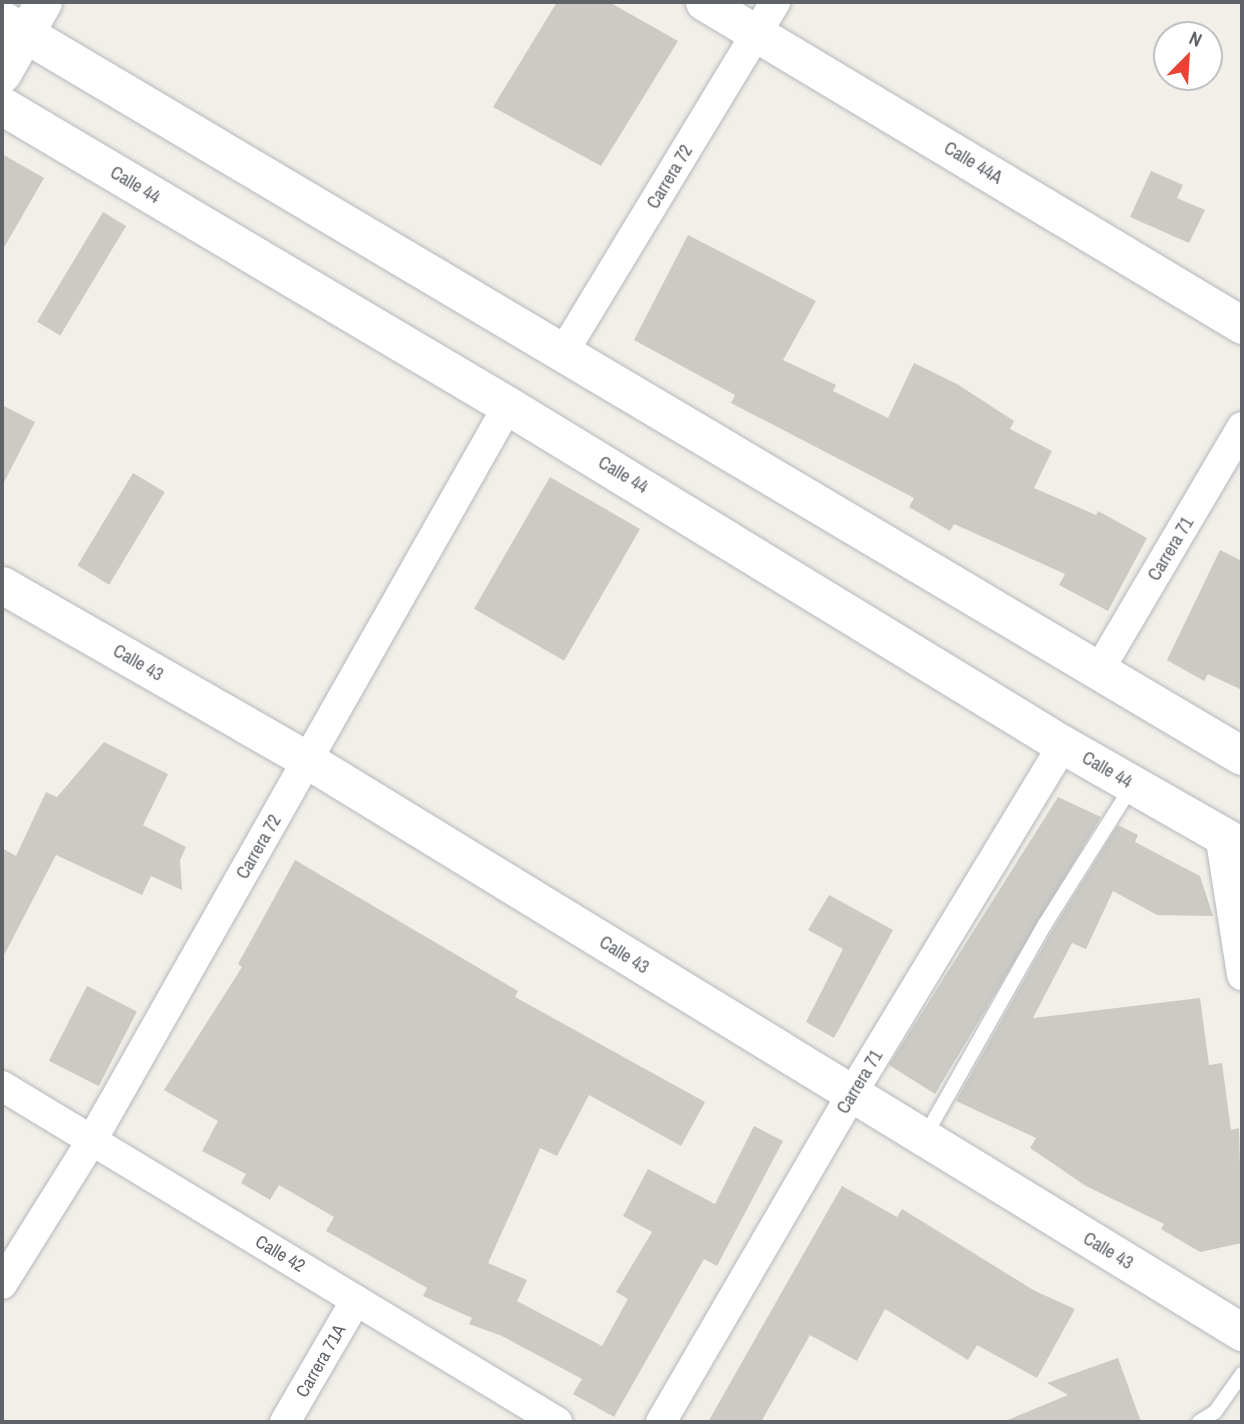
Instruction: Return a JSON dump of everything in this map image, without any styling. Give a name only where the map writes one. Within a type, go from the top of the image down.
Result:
[{"type":"main road","points":[[23,18],[564,351],[1242,756]]},
{"type":"main road","name":"Calle 44","points":[[2,106],[508,406],[1063,745],[1231,840]]},
{"type":"street","name":"Calle 44A","points":[[704,2],[1242,325]]},
{"type":"street","name":"Carrera 72","points":[[564,351],[775,2]]},
{"type":"street","points":[[2,74],[23,18]]},
{"type":"street","name":"Carrera 72","points":[[2,1284],[92,1140],[508,406]]},
{"type":"street","name":"Carrera 71","points":[[1099,670],[1242,427]]},
{"type":"street","name":"Calle 43","points":[[2,585],[309,761],[923,1141],[1242,1332]]},
{"type":"street","name":"Carrera 71","points":[[661,1422],[851,1095],[1063,745]]},
{"type":"street","points":[[1231,840],[1242,975]]},
{"type":"street","name":"Calle 42","points":[[2,1086],[557,1422]]},
{"type":"street","name":"Carrera 71A","points":[[285,1422],[356,1300]]},
{"type":"lane","points":[[923,1141],[1045,924],[1133,784]]},
{"type":"lane","points":[[1199,1422],[1215,1412],[1242,1374]]},
{"type":"building","points":[[557,2],[609,2],[678,41],[601,166],[493,107]]},
{"type":"building","points":[[2,154],[44,178],[2,251]]},
{"type":"building","points":[[1151,171],[1183,185],[1177,198],[1205,210],[1189,243],[1130,217]]},
{"type":"building","points":[[103,212],[126,226],[60,336],[37,322]]},
{"type":"building","points":[[688,235],[816,301],[783,360],[836,385],[833,391],[888,418],[914,363],[957,384],[1014,421],[1010,429],[1052,451],[1034,488],[1096,515],[1098,511],[1147,538],[1108,611],[1059,585],[1065,574],[954,524],[950,531],[909,507],[914,498],[731,403],[735,395],[634,340]]},
{"type":"building","points":[[2,405],[35,422],[2,486]]},
{"type":"building","points":[[133,473],[165,492],[109,585],[77,566]]},
{"type":"building","points":[[550,477],[640,529],[564,661],[474,609]]},
{"type":"building","points":[[1220,550],[1242,561],[1242,690],[1208,674],[1204,681],[1167,660]]},
{"type":"building","points":[[104,742],[168,774],[143,825],[186,847],[180,860],[182,890],[151,876],[142,895],[56,855],[2,959],[2,848],[16,856],[46,792],[57,797]]},
{"type":"building","points":[[1058,797],[1101,817],[935,1094],[889,1065]]},
{"type":"building","points":[[1118,825],[1138,835],[1135,842],[1200,876],[1213,916],[1157,915],[1113,891],[1086,949],[1072,943],[1033,1018],[1200,998],[1209,1065],[1222,1063],[1231,1130],[1239,1128],[1242,1243],[1200,1252],[1161,1229],[1164,1224],[1086,1186],[1030,1148],[1036,1138],[956,1101],[1053,929]]},
{"type":"building","points":[[295,860],[518,991],[515,997],[705,1102],[681,1146],[589,1095],[557,1156],[540,1148],[488,1263],[527,1280],[517,1301],[602,1346],[628,1299],[616,1292],[652,1232],[623,1216],[648,1169],[715,1204],[754,1126],[783,1141],[717,1266],[704,1259],[614,1417],[573,1394],[582,1379],[502,1336],[469,1324],[472,1318],[423,1296],[427,1288],[326,1231],[334,1217],[279,1185],[270,1200],[241,1183],[246,1174],[202,1151],[218,1121],[164,1090],[242,967],[238,964]]},
{"type":"building","points":[[829,895],[893,930],[834,1038],[806,1022],[843,949],[808,930]]},
{"type":"building","points":[[87,986],[137,1011],[99,1086],[49,1061]]},
{"type":"building","points":[[842,1186],[897,1217],[902,1209],[1035,1291],[1075,1309],[1037,1378],[977,1345],[968,1360],[885,1309],[857,1361],[810,1335],[761,1422],[708,1422]]},
{"type":"building","points":[[1118,1358],[1141,1422],[1003,1422],[1068,1395],[1047,1383]]}]
